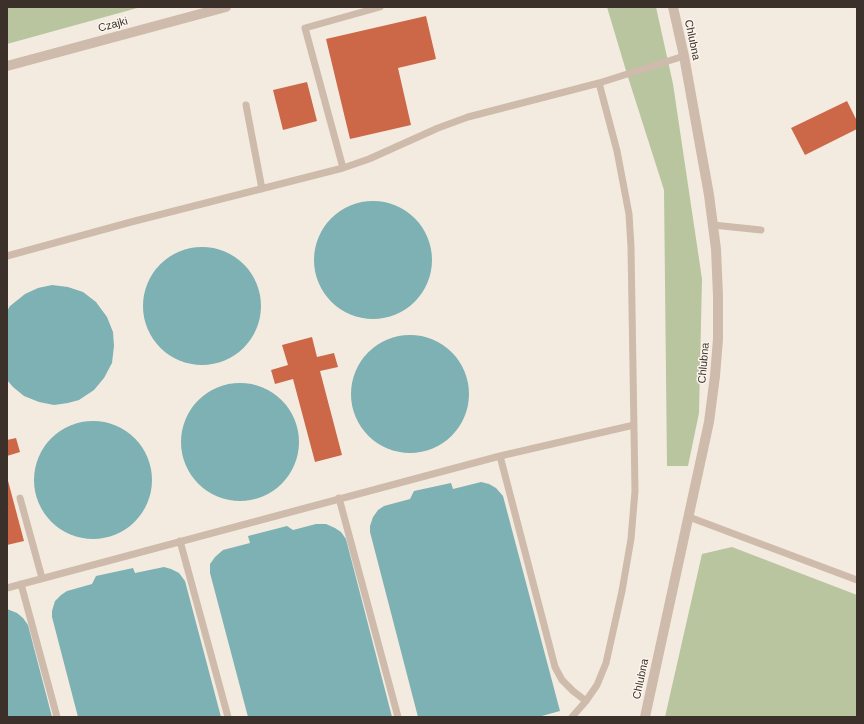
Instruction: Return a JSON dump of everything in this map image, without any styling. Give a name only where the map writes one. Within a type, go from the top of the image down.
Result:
[{"type":"street","name":"Czajki","points":[[7,66],[226,7]]},
{"type":"street","name":"Chlubna","points":[[645,717],[709,422],[718,339],[716,249],[709,195],[684,56],[673,7]]},
{"type":"lane","points":[[343,168],[305,28],[380,7]]},
{"type":"lane","points":[[7,256],[130,222],[343,168],[369,159],[438,128],[468,117],[599,83],[684,56]]},
{"type":"lane","points":[[572,717],[597,685],[606,663],[622,591],[631,539],[635,491],[631,247],[628,214],[617,151],[599,83]]},
{"type":"lane","points":[[246,105],[262,189]]},
{"type":"lane","points":[[713,225],[761,230]]},
{"type":"lane","points":[[7,588],[338,498],[500,456],[634,425]]},
{"type":"lane","points":[[500,456],[555,667],[562,680],[586,701]]},
{"type":"lane","points":[[20,498],[42,578]]},
{"type":"lane","points":[[338,498],[398,717]]},
{"type":"lane","points":[[689,517],[857,580]]},
{"type":"lane","points":[[180,541],[228,717]]},
{"type":"lane","points":[[21,584],[57,717]]},
{"type":"green space","points":[[7,7],[141,7],[7,44]]},
{"type":"green space","points":[[607,7],[656,7],[673,84],[702,279],[699,413],[688,466],[667,466],[664,190]]},
{"type":"green space","points":[[732,547],[857,595],[857,717],[665,717],[702,554]]},
{"type":"water","points":[[373,201],[396,205],[415,218],[428,237],[432,260],[428,283],[415,302],[396,315],[373,319],[350,315],[331,302],[318,283],[314,260],[318,237],[331,218],[350,205]]},
{"type":"water","points":[[202,247],[225,251],[244,264],[257,283],[261,306],[257,329],[244,348],[225,361],[202,365],[179,361],[160,348],[147,329],[143,306],[147,283],[160,264],[179,251]]},
{"type":"water","points":[[52,285],[68,287],[83,292],[96,302],[107,317],[113,332],[114,346],[112,363],[104,378],[94,390],[79,400],[54,405],[39,402],[24,396],[7,380],[7,311],[10,306],[25,294],[38,288]]},
{"type":"water","points":[[410,335],[433,339],[452,352],[465,371],[469,394],[465,417],[452,436],[433,449],[410,453],[387,449],[368,436],[355,417],[351,394],[355,371],[368,352],[387,339]]},
{"type":"water","points":[[240,383],[263,387],[282,400],[295,419],[299,442],[295,465],[282,484],[263,497],[240,501],[217,497],[198,484],[185,465],[181,442],[185,419],[198,400],[217,387]]},
{"type":"water","points":[[93,421],[116,425],[135,438],[148,457],[152,480],[148,503],[135,522],[116,535],[93,539],[70,535],[51,522],[38,503],[34,480],[38,457],[51,438],[70,425]]},
{"type":"water","points":[[481,482],[496,488],[503,496],[560,711],[538,717],[418,717],[370,532],[370,526],[373,517],[378,510],[384,506],[410,499],[414,491],[451,483],[453,489]]},
{"type":"water","points":[[316,524],[326,524],[335,528],[341,532],[346,539],[392,717],[248,717],[210,573],[210,564],[223,550],[250,543],[248,536],[287,526],[293,530]]},
{"type":"water","points":[[164,567],[179,573],[185,581],[221,717],[78,717],[52,617],[55,601],[67,591],[92,584],[96,576],[133,568],[135,573]]},
{"type":"water","points":[[7,609],[17,613],[28,625],[52,717],[7,717]]},
{"type":"building","points":[[426,16],[436,59],[398,68],[411,125],[350,139],[326,39]]},
{"type":"building","points":[[307,82],[317,121],[283,130],[273,90]]},
{"type":"building","points":[[847,101],[857,121],[857,129],[805,155],[791,128]]},
{"type":"building","points":[[312,337],[317,357],[334,353],[338,367],[320,371],[342,455],[315,462],[293,379],[275,384],[271,370],[288,365],[282,345]]},
{"type":"building","points":[[16,438],[20,452],[7,456],[7,440]]},
{"type":"building","points":[[7,477],[24,541],[7,545]]}]
